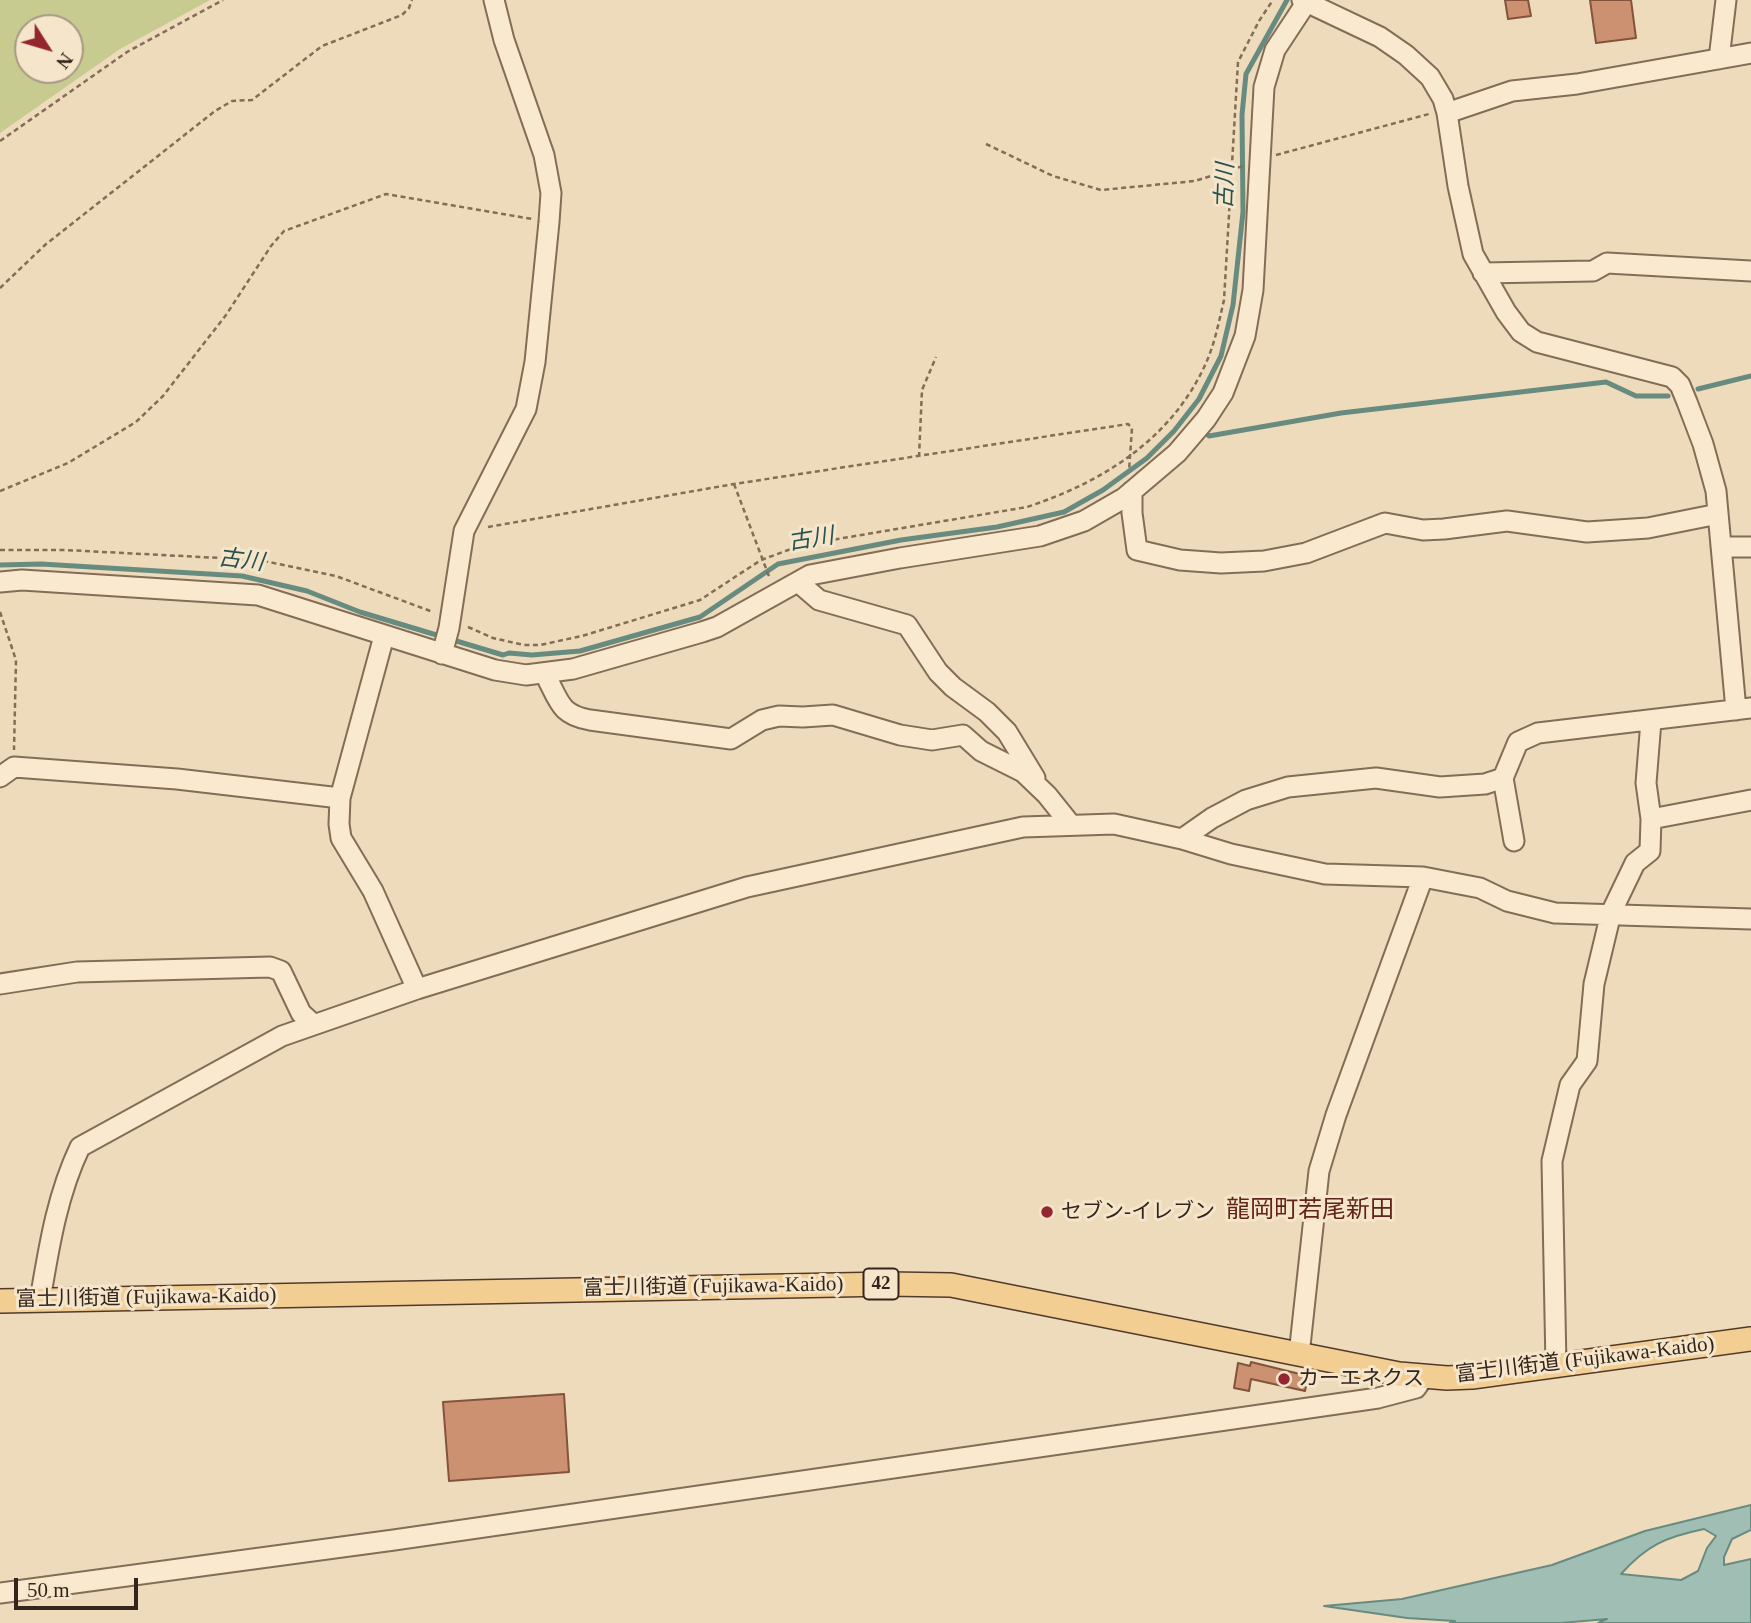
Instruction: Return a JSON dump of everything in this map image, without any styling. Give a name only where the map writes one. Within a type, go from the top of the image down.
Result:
[{"type":"main road","name":"富士川街道 (Fujikawa-Kaido)","points":[[0,1301],[951,1285],[1299,1355],[1399,1374],[1424,1376],[1472,1377],[1751,1339]]},
{"type":"street","points":[[443,652],[464,531],[526,409],[535,362],[549,222],[551,193],[544,155],[494,0]]},
{"type":"street","points":[[1719,59],[1726,0]]},
{"type":"street","points":[[0,582],[22,580],[258,595],[384,636],[526,675],[557,673],[717,627],[810,575],[1040,536],[1084,521],[1124,498],[1156,473],[1192,437],[1223,393],[1235,367],[1245,336],[1253,290],[1261,161],[1261,112],[1269,64],[1305,1],[1380,37],[1430,77],[1443,99],[1447,113],[1458,186],[1473,254],[1506,312],[1521,332],[1537,342],[1672,377],[1680,385],[1703,444],[1716,491],[1720,547],[1744,709],[1538,733],[1518,742],[1503,778],[1514,841]]},
{"type":"street","points":[[1447,113],[1511,91],[1577,84],[1751,53]]},
{"type":"street","points":[[1483,273],[1593,271],[1607,263],[1751,271]]},
{"type":"street","points":[[1132,491],[1137,550],[1180,559],[1221,563],[1264,561],[1306,554],[1385,523],[1423,530],[1507,522],[1587,531],[1648,528],[1718,514]]},
{"type":"street","points":[[1720,547],[1751,547]]},
{"type":"street","points":[[798,582],[819,600],[906,625],[938,672],[1007,732],[1047,795],[1071,825]]},
{"type":"street","points":[[384,636],[340,798],[339,824],[341,838],[373,891],[417,989]]},
{"type":"street","points":[[548,680],[567,713],[575,717],[616,723],[731,738],[762,720],[833,715],[900,735],[932,740],[964,735],[981,751],[1023,772],[1047,795]]},
{"type":"street","points":[[1556,1366],[1552,1161],[1570,1085],[1587,1061],[1594,984],[1611,914],[1635,863],[1650,851],[1651,819],[1646,783],[1651,721]]},
{"type":"street","points":[[7,772],[177,779],[340,798]]},
{"type":"street","points":[[1181,839],[1246,800],[1288,787],[1376,778],[1440,787],[1485,784],[1503,778]]},
{"type":"street","points":[[1651,819],[1751,800]]},
{"type":"street","points":[[40,1300],[65,1177],[79,1147],[282,1036],[417,989],[747,887],[976,836],[1023,827],[1114,824],[1181,839],[1231,854],[1325,874],[1423,877],[1480,888],[1507,901],[1555,914],[1751,919]]},
{"type":"street","points":[[1299,1355],[1319,1171],[1336,1115],[1423,877]]},
{"type":"street","points":[[0,984],[77,972],[270,967],[281,971],[302,1013],[313,1024]]},
{"type":"street","points":[[0,1593],[408,1538],[1378,1398],[1416,1388],[1424,1376]]},
{"type":"path","points":[[0,141],[127,52],[223,0]]},
{"type":"path","points":[[0,288],[45,245],[215,111],[232,102],[252,100],[322,46],[402,15],[410,8],[412,0]]},
{"type":"path","points":[[0,550],[259,560],[337,576],[449,623],[493,638],[524,645],[540,645],[683,607],[722,587],[761,560],[803,545],[1027,507],[1060,496],[1129,458],[1165,424],[1189,394],[1206,362],[1224,300],[1238,62],[1259,20],[1273,0]]},
{"type":"path","points":[[1261,161],[1434,112],[1447,113]]},
{"type":"path","points":[[986,144],[1040,171],[1101,190],[1195,181],[1235,168]]},
{"type":"path","points":[[0,491],[68,463],[136,422],[163,396],[226,315],[271,246],[284,231],[386,194],[549,222]]},
{"type":"path","points":[[919,457],[922,390],[936,357]]},
{"type":"path","points":[[464,531],[734,484],[1128,424],[1132,428],[1128,466]]},
{"type":"path","points":[[734,484],[772,584]]},
{"type":"path","points":[[0,612],[16,660],[7,772]]},
{"type":"green space","points":[[0,0],[210,0],[120,49],[84,74],[84,14],[14,14],[14,84],[70,84],[0,133]]},
{"type":"water","points":[[1751,1505],[1751,1530],[1732,1539],[1724,1557],[1724,1565],[1751,1559],[1751,1623],[1598,1623],[1607,1619],[1561,1623],[1450,1623],[1455,1621],[1407,1618],[1324,1606],[1402,1599],[1552,1565],[1645,1531]],"holes":[[[1704,1529],[1716,1536],[1707,1548],[1698,1571],[1681,1580],[1621,1574],[1649,1549],[1668,1539]]]},
{"type":"building","points":[[1505,0],[1528,0],[1531,16],[1508,19]]},
{"type":"building","points":[[1590,0],[1631,0],[1636,38],[1596,43]]},
{"type":"building","points":[[1251,1362],[1308,1376],[1305,1391],[1251,1379],[1249,1391],[1234,1388],[1238,1363],[1250,1366]]},
{"type":"building","points":[[564,1394],[569,1472],[449,1481],[443,1402]]},
{"type":"waterway","name":"古川","points":[[0,565],[41,564],[242,576],[307,591],[360,612],[503,655],[532,655],[580,651],[700,617],[778,564],[901,540],[997,527],[1064,512],[1103,490],[1147,458],[1174,431],[1199,399],[1221,356],[1233,305],[1243,212],[1242,115],[1246,74],[1287,0]]},
{"type":"waterway","points":[[1698,389],[1751,376]]},
{"type":"waterway","points":[[1203,430],[1209,436],[1341,413],[1606,382],[1636,396],[1668,396]]},
{"type":"place","name":"セブン-イレブン","points":[[1047,1212]]},
{"type":"place","name":"カーエネクス","points":[[1284,1379]]},
{"type":"district","name":"龍岡町若尾新田","points":[[1310,1211]]}]
